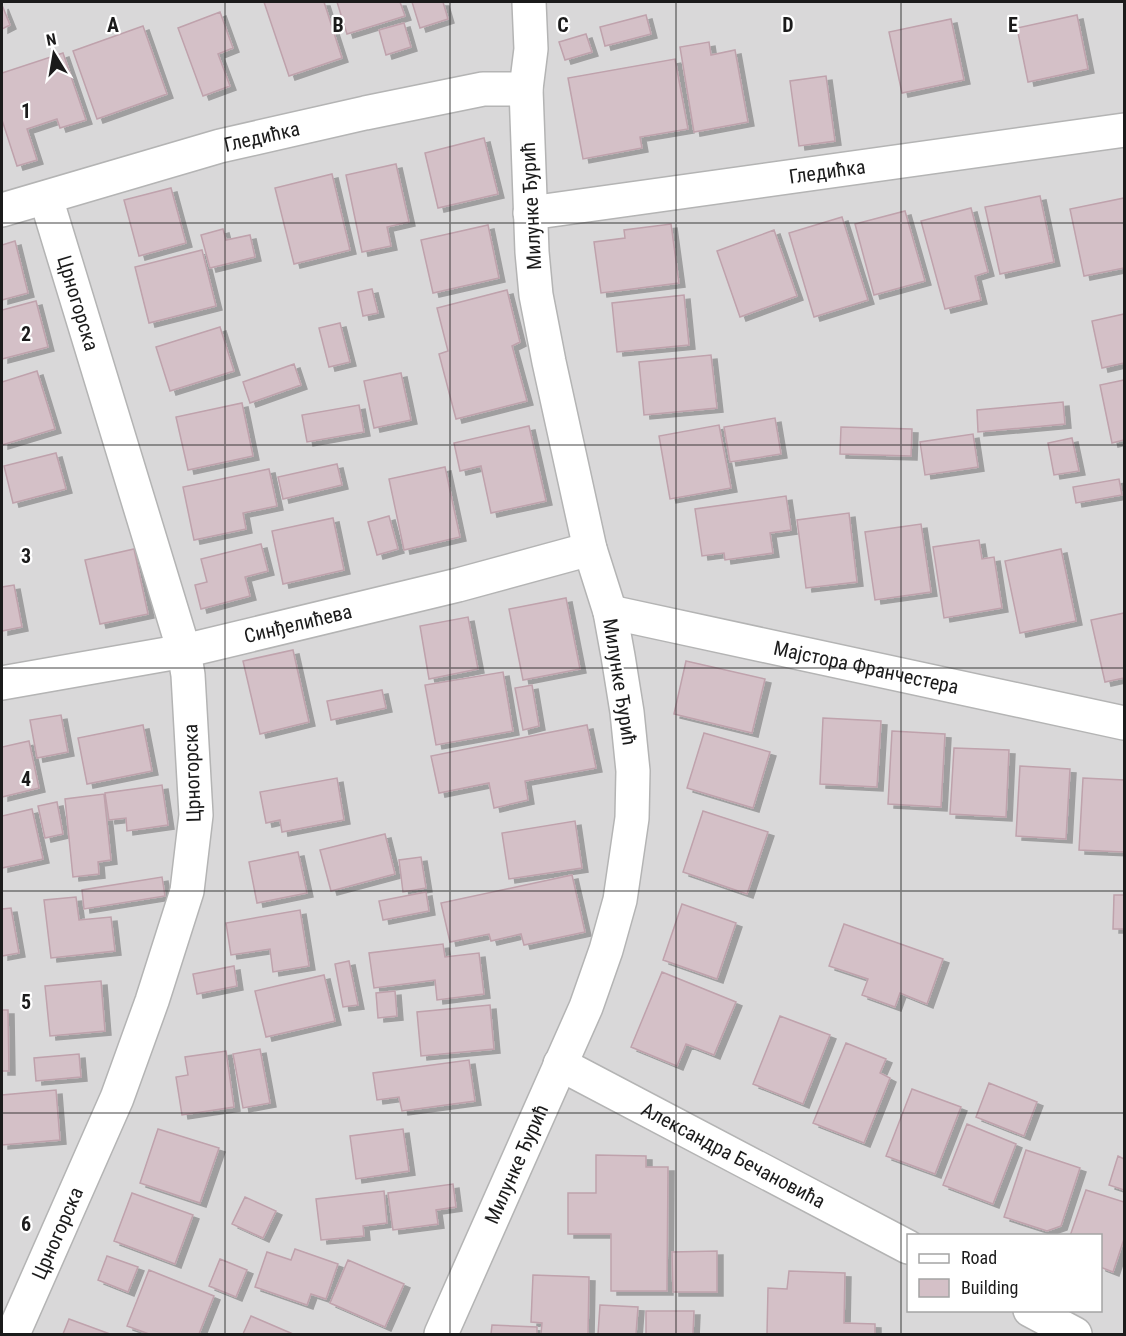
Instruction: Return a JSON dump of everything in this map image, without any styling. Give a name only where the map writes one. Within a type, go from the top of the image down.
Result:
[{"type":"street","name":"Милунке Ђурић","points":[[441,1335],[586,1007],[620,900],[632,818],[633,771],[627,712],[609,612],[590,549],[536,295],[530,213],[526,89],[531,49],[529,2]]},
{"type":"street","name":"Гледићка","points":[[2,210],[220,146],[483,89],[526,89]]},
{"type":"street","name":"Гледићка","points":[[530,213],[873,167],[1125,130]]},
{"type":"street","name":"Црногорска","points":[[13,1335],[117,1098],[152,1001],[187,891],[196,815],[188,675],[184,651],[46,198]]},
{"type":"street","name":"Синђелићева","points":[[2,683],[184,651],[458,585],[590,549]]},
{"type":"street","name":"Мајстора Франчестера","points":[[609,612],[1125,723]]},
{"type":"street","name":"Александра Бечановића","points":[[560,1064],[907,1246]]},
{"type":"street","points":[[1032,1312],[1075,1335]]},
{"type":"shaded area","points":[[2,2],[1124,2],[1124,1334],[2,1334]]},
{"type":"building","points":[[264,2],[324,2],[342,58],[289,76]]},
{"type":"building","points":[[337,2],[400,2],[405,16],[347,34]]},
{"type":"building","points":[[412,2],[443,2],[448,19],[420,28]]},
{"type":"building","points":[[2,5],[10,25],[2,29]]},
{"type":"building","points":[[220,12],[233,48],[218,54],[230,86],[203,96],[178,28]]},
{"type":"building","points":[[646,15],[651,34],[605,46],[600,27]]},
{"type":"building","points":[[1077,15],[1088,69],[1028,82],[1017,28]]},
{"type":"building","points":[[951,19],[964,80],[902,93],[889,32]]},
{"type":"building","points":[[404,23],[411,47],[386,55],[379,30]]},
{"type":"building","points":[[143,26],[167,94],[97,119],[73,51]]},
{"type":"building","points":[[586,34],[592,52],[565,60],[559,42]]},
{"type":"building","points":[[709,42],[711,55],[735,50],[748,122],[694,132],[680,47]]},
{"type":"building","points":[[63,53],[86,120],[60,128],[57,119],[27,129],[37,160],[17,166],[2,120],[2,73]]},
{"type":"building","points":[[675,59],[688,129],[640,137],[642,148],[583,159],[568,78]]},
{"type":"building","points":[[826,76],[835,141],[799,146],[790,81]]},
{"type":"building","points":[[484,138],[498,194],[438,208],[425,153]]},
{"type":"building","points":[[396,164],[409,222],[387,227],[391,246],[362,252],[346,175]]},
{"type":"building","points":[[332,174],[350,250],[294,264],[275,188]]},
{"type":"building","points":[[171,188],[186,243],[139,256],[124,200]]},
{"type":"building","points":[[1040,196],[1054,262],[1000,274],[985,207]]},
{"type":"building","points":[[1124,198],[1124,268],[1084,276],[1070,209]]},
{"type":"building","points":[[971,208],[988,272],[975,276],[981,300],[945,309],[921,221]]},
{"type":"building","points":[[905,211],[925,281],[874,295],[855,224]]},
{"type":"building","points":[[842,217],[868,300],[814,317],[789,233]]},
{"type":"building","points":[[671,224],[679,283],[601,293],[594,242],[625,238],[624,230]]},
{"type":"building","points":[[488,225],[499,278],[433,293],[421,240]]},
{"type":"building","points":[[223,229],[226,240],[250,235],[255,257],[210,268],[201,235]]},
{"type":"building","points":[[774,230],[797,296],[740,317],[717,251]]},
{"type":"building","points":[[15,241],[28,293],[2,300],[2,245]]},
{"type":"building","points":[[202,250],[216,306],[149,323],[135,267]]},
{"type":"building","points":[[372,289],[378,313],[363,316],[358,292]]},
{"type":"building","points":[[507,290],[520,342],[512,346],[527,401],[456,419],[439,354],[448,351],[437,308]]},
{"type":"building","points":[[684,295],[689,345],[617,352],[612,303]]},
{"type":"building","points":[[36,301],[48,347],[2,359],[2,310]]},
{"type":"building","points":[[1124,314],[1124,363],[1102,368],[1092,321]]},
{"type":"building","points":[[340,323],[350,362],[329,367],[319,328]]},
{"type":"building","points":[[220,327],[234,371],[170,391],[156,347]]},
{"type":"building","points":[[711,355],[717,408],[644,415],[639,362]]},
{"type":"building","points":[[294,364],[301,385],[250,403],[243,382]]},
{"type":"building","points":[[37,371],[55,429],[2,445],[2,382]]},
{"type":"building","points":[[401,373],[411,420],[374,428],[364,381]]},
{"type":"building","points":[[1124,380],[1124,440],[1112,443],[1100,385]]},
{"type":"building","points":[[1063,402],[1065,424],[978,432],[977,410]]},
{"type":"building","points":[[242,403],[253,456],[188,470],[176,417]]},
{"type":"building","points":[[359,405],[364,432],[307,442],[302,415]]},
{"type":"building","points":[[775,418],[781,454],[730,462],[724,427]]},
{"type":"building","points":[[719,425],[731,488],[670,499],[659,436]]},
{"type":"building","points":[[529,426],[546,501],[491,513],[481,466],[460,471],[454,443]]},
{"type":"building","points":[[841,427],[912,429],[911,456],[840,454]]},
{"type":"building","points":[[973,434],[978,467],[925,475],[920,442]]},
{"type":"building","points":[[1072,438],[1079,471],[1054,475],[1048,443]]},
{"type":"building","points":[[56,453],[66,489],[13,503],[4,466]]},
{"type":"building","points":[[337,464],[342,485],[283,499],[278,477]]},
{"type":"building","points":[[445,467],[460,537],[404,550],[389,479]]},
{"type":"building","points":[[269,469],[277,506],[243,513],[246,529],[194,540],[183,487]]},
{"type":"building","points":[[1119,479],[1122,495],[1076,503],[1073,487]]},
{"type":"building","points":[[786,496],[791,530],[770,533],[773,553],[725,560],[724,553],[702,556],[695,509]]},
{"type":"building","points":[[849,513],[857,582],[806,588],[797,520]]},
{"type":"building","points":[[389,516],[398,549],[377,555],[368,522]]},
{"type":"building","points":[[333,518],[344,570],[283,584],[272,531]]},
{"type":"building","points":[[921,524],[931,592],[875,600],[865,532]]},
{"type":"building","points":[[979,540],[982,559],[994,557],[1002,608],[944,618],[933,547]]},
{"type":"building","points":[[261,544],[268,571],[245,577],[250,596],[201,609],[195,585],[207,582],[201,559]]},
{"type":"building","points":[[134,549],[148,614],[100,624],[85,560]]},
{"type":"building","points":[[1061,549],[1076,621],[1020,633],[1005,561]]},
{"type":"building","points":[[14,585],[22,627],[2,631],[2,587]]},
{"type":"building","points":[[566,598],[580,669],[523,680],[509,609]]},
{"type":"building","points":[[1124,613],[1124,678],[1105,682],[1091,620]]},
{"type":"building","points":[[468,617],[478,669],[429,679],[420,626]]},
{"type":"building","points":[[293,650],[309,722],[260,734],[243,661]]},
{"type":"building","points":[[686,661],[765,679],[752,733],[674,714]]},
{"type":"building","points":[[503,672],[513,731],[436,745],[425,685]]},
{"type":"building","points":[[532,685],[539,726],[523,730],[515,688]]},
{"type":"building","points":[[382,690],[386,708],[331,720],[327,701]]},
{"type":"building","points":[[61,715],[68,752],[37,758],[30,720]]},
{"type":"building","points":[[823,718],[881,721],[877,787],[820,784]]},
{"type":"building","points":[[143,725],[152,771],[87,784],[78,738]]},
{"type":"building","points":[[587,725],[596,768],[525,781],[528,800],[494,808],[489,783],[439,793],[431,756]]},
{"type":"building","points":[[892,731],[945,734],[941,807],[888,804]]},
{"type":"building","points":[[704,733],[770,752],[753,808],[687,788]]},
{"type":"building","points":[[29,741],[39,788],[2,797],[2,747]]},
{"type":"building","points":[[954,748],[1009,750],[1006,817],[950,814]]},
{"type":"building","points":[[1020,766],[1070,769],[1066,839],[1016,836]]},
{"type":"building","points":[[337,778],[344,820],[282,832],[280,820],[266,823],[260,792]]},
{"type":"building","points":[[1083,778],[1124,780],[1124,852],[1079,850]]},
{"type":"building","points":[[162,785],[168,825],[127,831],[126,818],[109,820],[105,793]]},
{"type":"building","points":[[104,794],[111,860],[98,862],[99,874],[73,877],[65,799]]},
{"type":"building","points":[[57,802],[63,834],[45,838],[38,806]]},
{"type":"building","points":[[32,809],[43,859],[2,868],[2,816]]},
{"type":"building","points":[[703,811],[768,832],[747,894],[683,872]]},
{"type":"building","points":[[575,821],[582,868],[509,879],[502,833]]},
{"type":"building","points":[[385,834],[395,874],[331,891],[320,850]]},
{"type":"building","points":[[298,852],[307,893],[257,903],[249,862]]},
{"type":"building","points":[[421,857],[426,888],[403,892],[399,860]]},
{"type":"building","points":[[572,875],[585,932],[524,945],[521,934],[491,941],[489,934],[450,942],[441,903]]},
{"type":"building","points":[[162,877],[165,896],[84,909],[82,890]]},
{"type":"building","points":[[426,892],[429,911],[383,920],[379,901]]},
{"type":"building","points":[[1114,895],[1124,895],[1124,929],[1113,929]]},
{"type":"building","points":[[76,897],[79,920],[111,917],[115,951],[51,958],[44,900]]},
{"type":"building","points":[[682,904],[736,923],[717,979],[663,960]]},
{"type":"building","points":[[11,908],[19,953],[2,956],[2,909]]},
{"type":"building","points":[[300,910],[309,966],[273,972],[270,949],[231,955],[226,923]]},
{"type":"building","points":[[844,924],[943,959],[927,1004],[900,993],[895,1007],[862,995],[868,979],[829,966]]},
{"type":"building","points":[[443,944],[445,957],[479,953],[484,994],[437,1000],[435,980],[374,988],[369,953]]},
{"type":"building","points":[[349,961],[358,1005],[343,1007],[335,964]]},
{"type":"building","points":[[234,966],[237,986],[197,994],[193,974]]},
{"type":"building","points":[[662,972],[736,1002],[714,1055],[686,1044],[677,1066],[631,1047]]},
{"type":"building","points":[[324,975],[335,1021],[266,1037],[255,991]]},
{"type":"building","points":[[101,981],[105,1031],[50,1036],[45,986]]},
{"type":"building","points":[[395,991],[397,1016],[378,1018],[376,993]]},
{"type":"building","points":[[490,1005],[494,1049],[421,1056],[417,1012]]},
{"type":"building","points":[[2,1010],[8,1010],[9,1071],[2,1071]]},
{"type":"building","points":[[780,1016],[830,1035],[803,1104],[753,1084]]},
{"type":"building","points":[[846,1043],[886,1059],[880,1073],[890,1078],[864,1143],[813,1123]]},
{"type":"building","points":[[260,1049],[270,1103],[243,1108],[233,1054]]},
{"type":"building","points":[[226,1051],[234,1107],[182,1115],[176,1077],[188,1075],[185,1057]]},
{"type":"building","points":[[79,1054],[81,1077],[36,1081],[34,1058]]},
{"type":"building","points":[[469,1060],[475,1101],[402,1111],[399,1097],[377,1100],[373,1073]]},
{"type":"building","points":[[989,1083],[1037,1102],[1024,1136],[976,1117]]},
{"type":"building","points":[[912,1089],[961,1107],[935,1174],[886,1156]]},
{"type":"building","points":[[56,1090],[60,1140],[2,1145],[2,1095]]},
{"type":"building","points":[[967,1124],[1016,1144],[993,1204],[943,1185]]},
{"type":"building","points":[[158,1129],[219,1148],[200,1203],[140,1183]]},
{"type":"building","points":[[403,1129],[409,1171],[356,1179],[350,1136]]},
{"type":"building","points":[[1026,1150],[1080,1168],[1061,1226],[1047,1231],[1004,1217]]},
{"type":"building","points":[[596,1155],[646,1156],[646,1167],[668,1167],[667,1291],[611,1291],[611,1234],[568,1234],[568,1193],[596,1193]]},
{"type":"building","points":[[1118,1156],[1124,1159],[1124,1190],[1109,1185]]},
{"type":"building","points":[[453,1184],[456,1207],[436,1210],[438,1224],[393,1230],[388,1193]]},
{"type":"building","points":[[1086,1190],[1124,1202],[1124,1239],[1113,1272],[1102,1268],[1102,1234],[1071,1234]]},
{"type":"building","points":[[384,1191],[387,1223],[363,1226],[364,1236],[321,1240],[316,1199]]},
{"type":"building","points":[[132,1193],[193,1215],[175,1264],[114,1241]]},
{"type":"building","points":[[245,1197],[276,1211],[263,1238],[232,1224]]},
{"type":"building","points":[[295,1249],[338,1264],[326,1299],[311,1294],[307,1305],[255,1287],[267,1252],[291,1260]]},
{"type":"building","points":[[717,1251],[717,1292],[673,1292],[672,1252]]},
{"type":"building","points":[[107,1256],[138,1267],[128,1292],[98,1280]]},
{"type":"building","points":[[220,1259],[247,1270],[236,1297],[209,1286]]},
{"type":"building","points":[[348,1260],[404,1284],[385,1327],[330,1303]]},
{"type":"building","points":[[149,1270],[214,1296],[199,1334],[149,1334],[127,1326]]},
{"type":"building","points":[[789,1271],[845,1273],[844,1323],[875,1324],[875,1334],[767,1334],[768,1288],[787,1289]]},
{"type":"building","points":[[533,1275],[589,1277],[588,1334],[541,1334],[542,1323],[531,1322]]},
{"type":"building","points":[[600,1305],[638,1307],[636,1334],[598,1334]]},
{"type":"building","points":[[646,1311],[694,1311],[693,1334],[646,1334]]},
{"type":"building","points":[[251,1316],[293,1334],[243,1334]]},
{"type":"building","points":[[69,1319],[110,1334],[63,1334]]},
{"type":"building","points":[[492,1325],[537,1327],[537,1334],[491,1334]]}]
